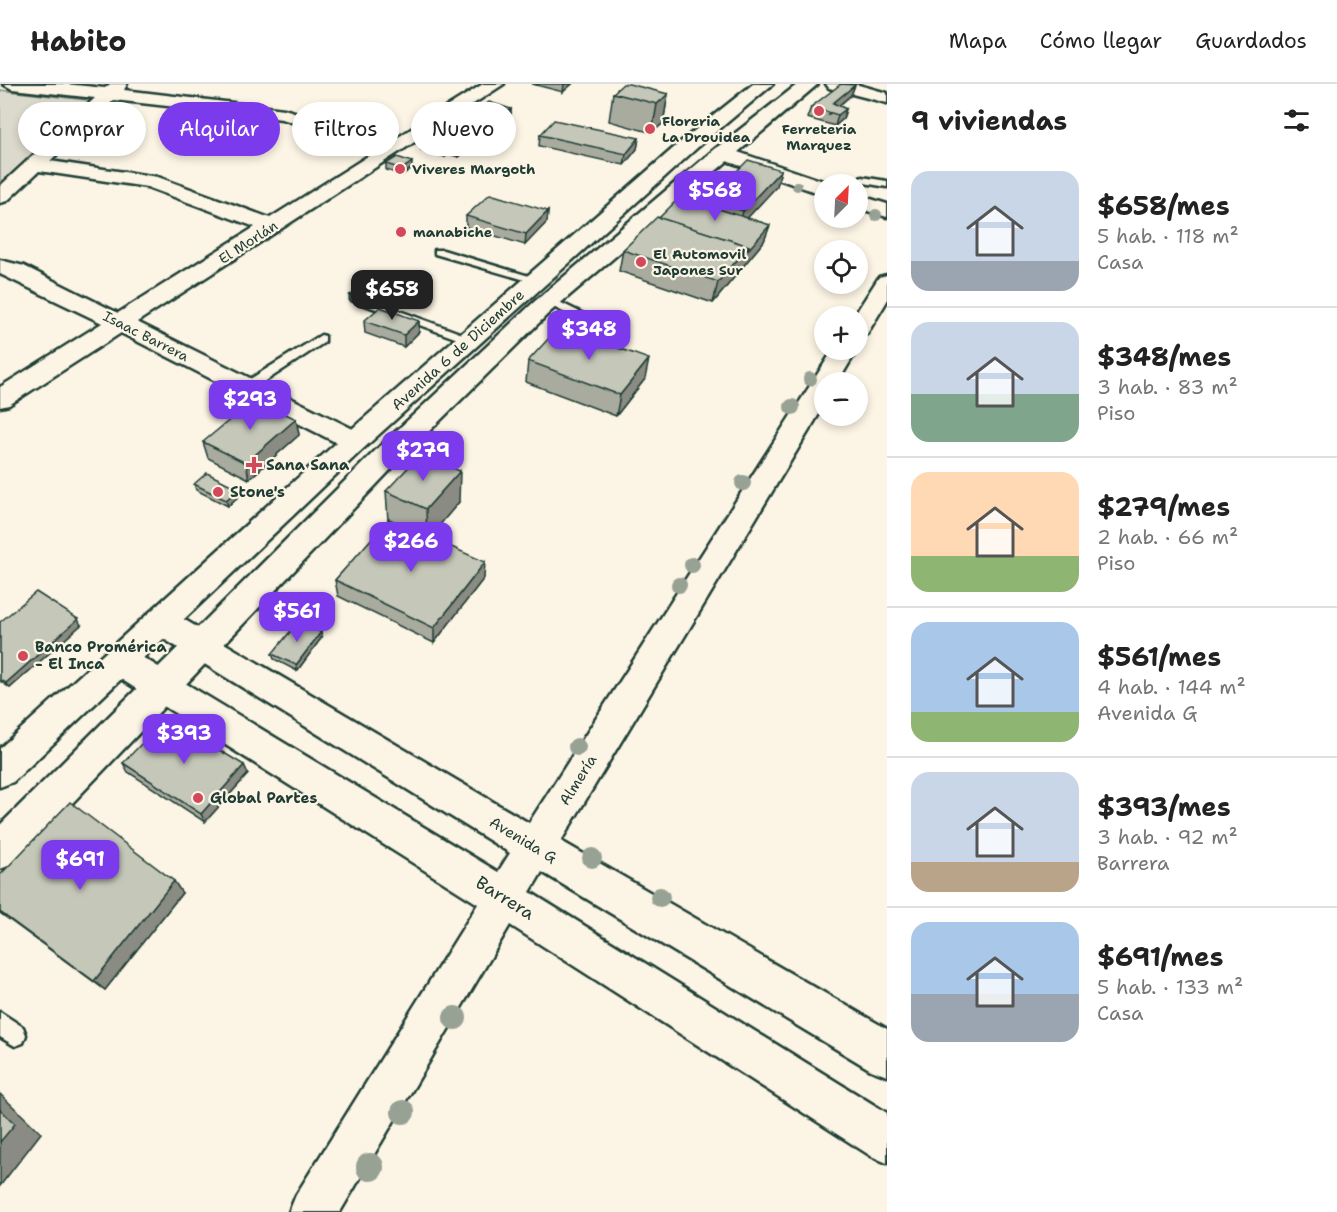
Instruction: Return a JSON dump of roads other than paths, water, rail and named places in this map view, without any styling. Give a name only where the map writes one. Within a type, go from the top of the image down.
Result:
[{"type":"street","points":[[12,84],[115,89],[292,116]]},
{"type":"street","name":"El Morlán","points":[[399,145],[495,84]]},
{"type":"street","name":"Avenida 6 de Diciembre","points":[[0,851],[387,456],[543,290],[691,143],[764,84]]},
{"type":"street","name":"Avenida 6 de Diciembre","points":[[0,771],[355,441],[470,339],[543,290],[809,84]]},
{"type":"street","points":[[835,84],[887,98]]},
{"type":"street","points":[[0,197],[115,89]]},
{"type":"street","points":[[722,153],[814,185]]},
{"type":"street","name":"El Morlán","points":[[0,399],[382,156]]},
{"type":"street","points":[[36,165],[151,181],[272,226]]},
{"type":"street","points":[[868,204],[887,211]]},
{"type":"street","name":"Isaac Barrera","points":[[0,267],[16,271],[355,441]]},
{"type":"street","points":[[868,313],[887,282]]},
{"type":"street","name":"Almería","points":[[313,1212],[504,898],[839,360]]},
{"type":"street","name":"Avenida G","points":[[162,622],[536,848],[887,1054]]},
{"type":"street","name":"Barrera","points":[[120,660],[504,898],[887,1140]]},
{"type":"lane","points":[[868,181],[887,184]]},
{"type":"lane","points":[[439,252],[543,290],[588,319],[588,324],[573,347]]},
{"type":"lane","points":[[355,298],[470,339]]},
{"type":"lane","points":[[247,387],[321,339]]},
{"type":"place","name":"Ferreteria Marquez","points":[[819,111]]},
{"type":"place","name":"Floreria La Drouidea","points":[[650,129]]},
{"type":"place","name":"Viveres Margoth","points":[[400,169]]},
{"type":"place","name":"manabiche","points":[[401,232]]},
{"type":"place","name":"El Automovil Japones Sur","points":[[641,262]]},
{"type":"place","name":"Sana Sana","points":[[254,465]]},
{"type":"place","name":"Stone's","points":[[218,492]]},
{"type":"place","name":"Banco Promérica - El Inca","points":[[23,656]]},
{"type":"place","name":"Global Partes","points":[[198,798]]}]
